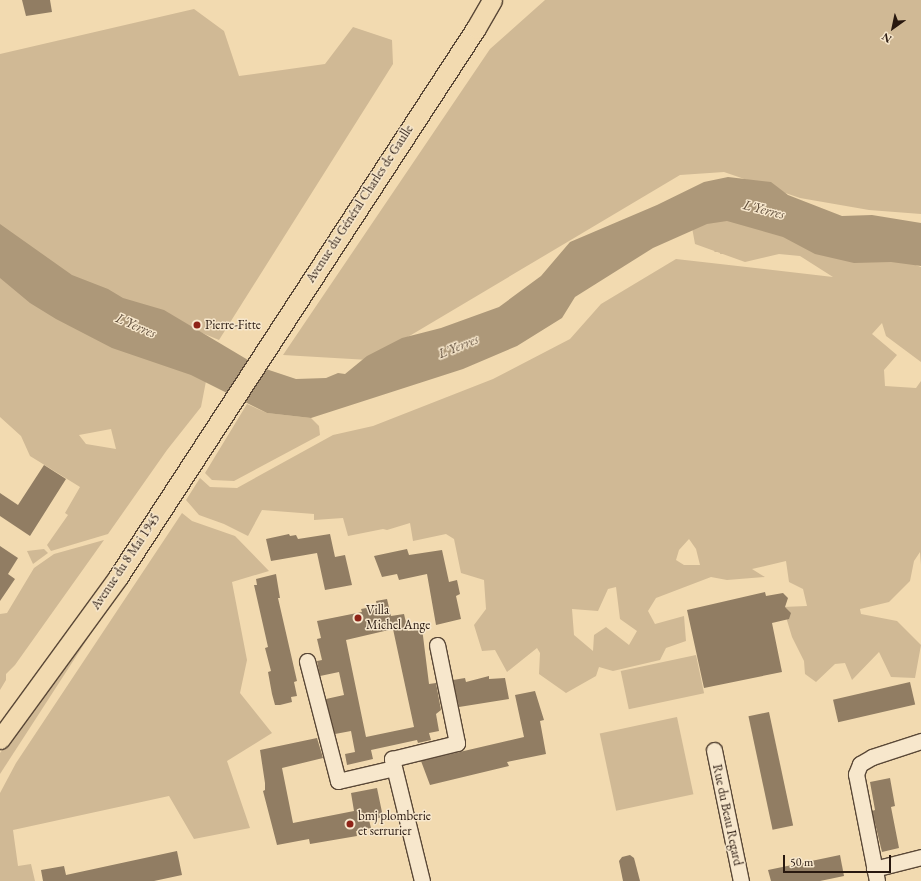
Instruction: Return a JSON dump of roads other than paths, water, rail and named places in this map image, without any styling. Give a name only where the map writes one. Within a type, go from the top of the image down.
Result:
[{"type":"main road","name":"Avenue du Général Charles de Gaulle","points":[[245,381],[476,28],[492,0]]},
{"type":"main road","name":"Avenue du Général Charles de Gaulle","points":[[476,28],[499,0]]},
{"type":"main road","name":"Avenue du 8 Mai 1945","points":[[0,739],[118,577],[245,381]]},
{"type":"street","points":[[306,661],[338,781],[457,743],[437,646]]},
{"type":"street","points":[[921,741],[872,757],[860,764],[856,774],[875,875],[921,857]]},
{"type":"street","name":"Rue du Beau Regard","points":[[714,750],[741,881]]},
{"type":"street","points":[[393,764],[422,881]]},
{"type":"water","name":"L'Yerres","points":[[728,177],[771,182],[788,195],[842,216],[872,215],[921,223],[921,266],[891,262],[854,263],[815,254],[783,237],[727,221],[707,224],[653,248],[575,297],[562,318],[517,346],[463,369],[311,418],[267,413],[191,375],[112,348],[56,319],[30,303],[0,278],[0,224],[72,275],[108,289],[123,298],[164,310],[260,367],[296,379],[326,378],[338,373],[345,374],[367,356],[402,338],[441,328],[499,307],[541,276],[570,242],[657,205],[704,182]]},
{"type":"place","name":"Pierre-Fitte","points":[[197,325]]},
{"type":"place","name":"Villa Michel Ange","points":[[358,618]]},
{"type":"place","name":"bmj plomberie et serrurier","points":[[350,824]]}]
